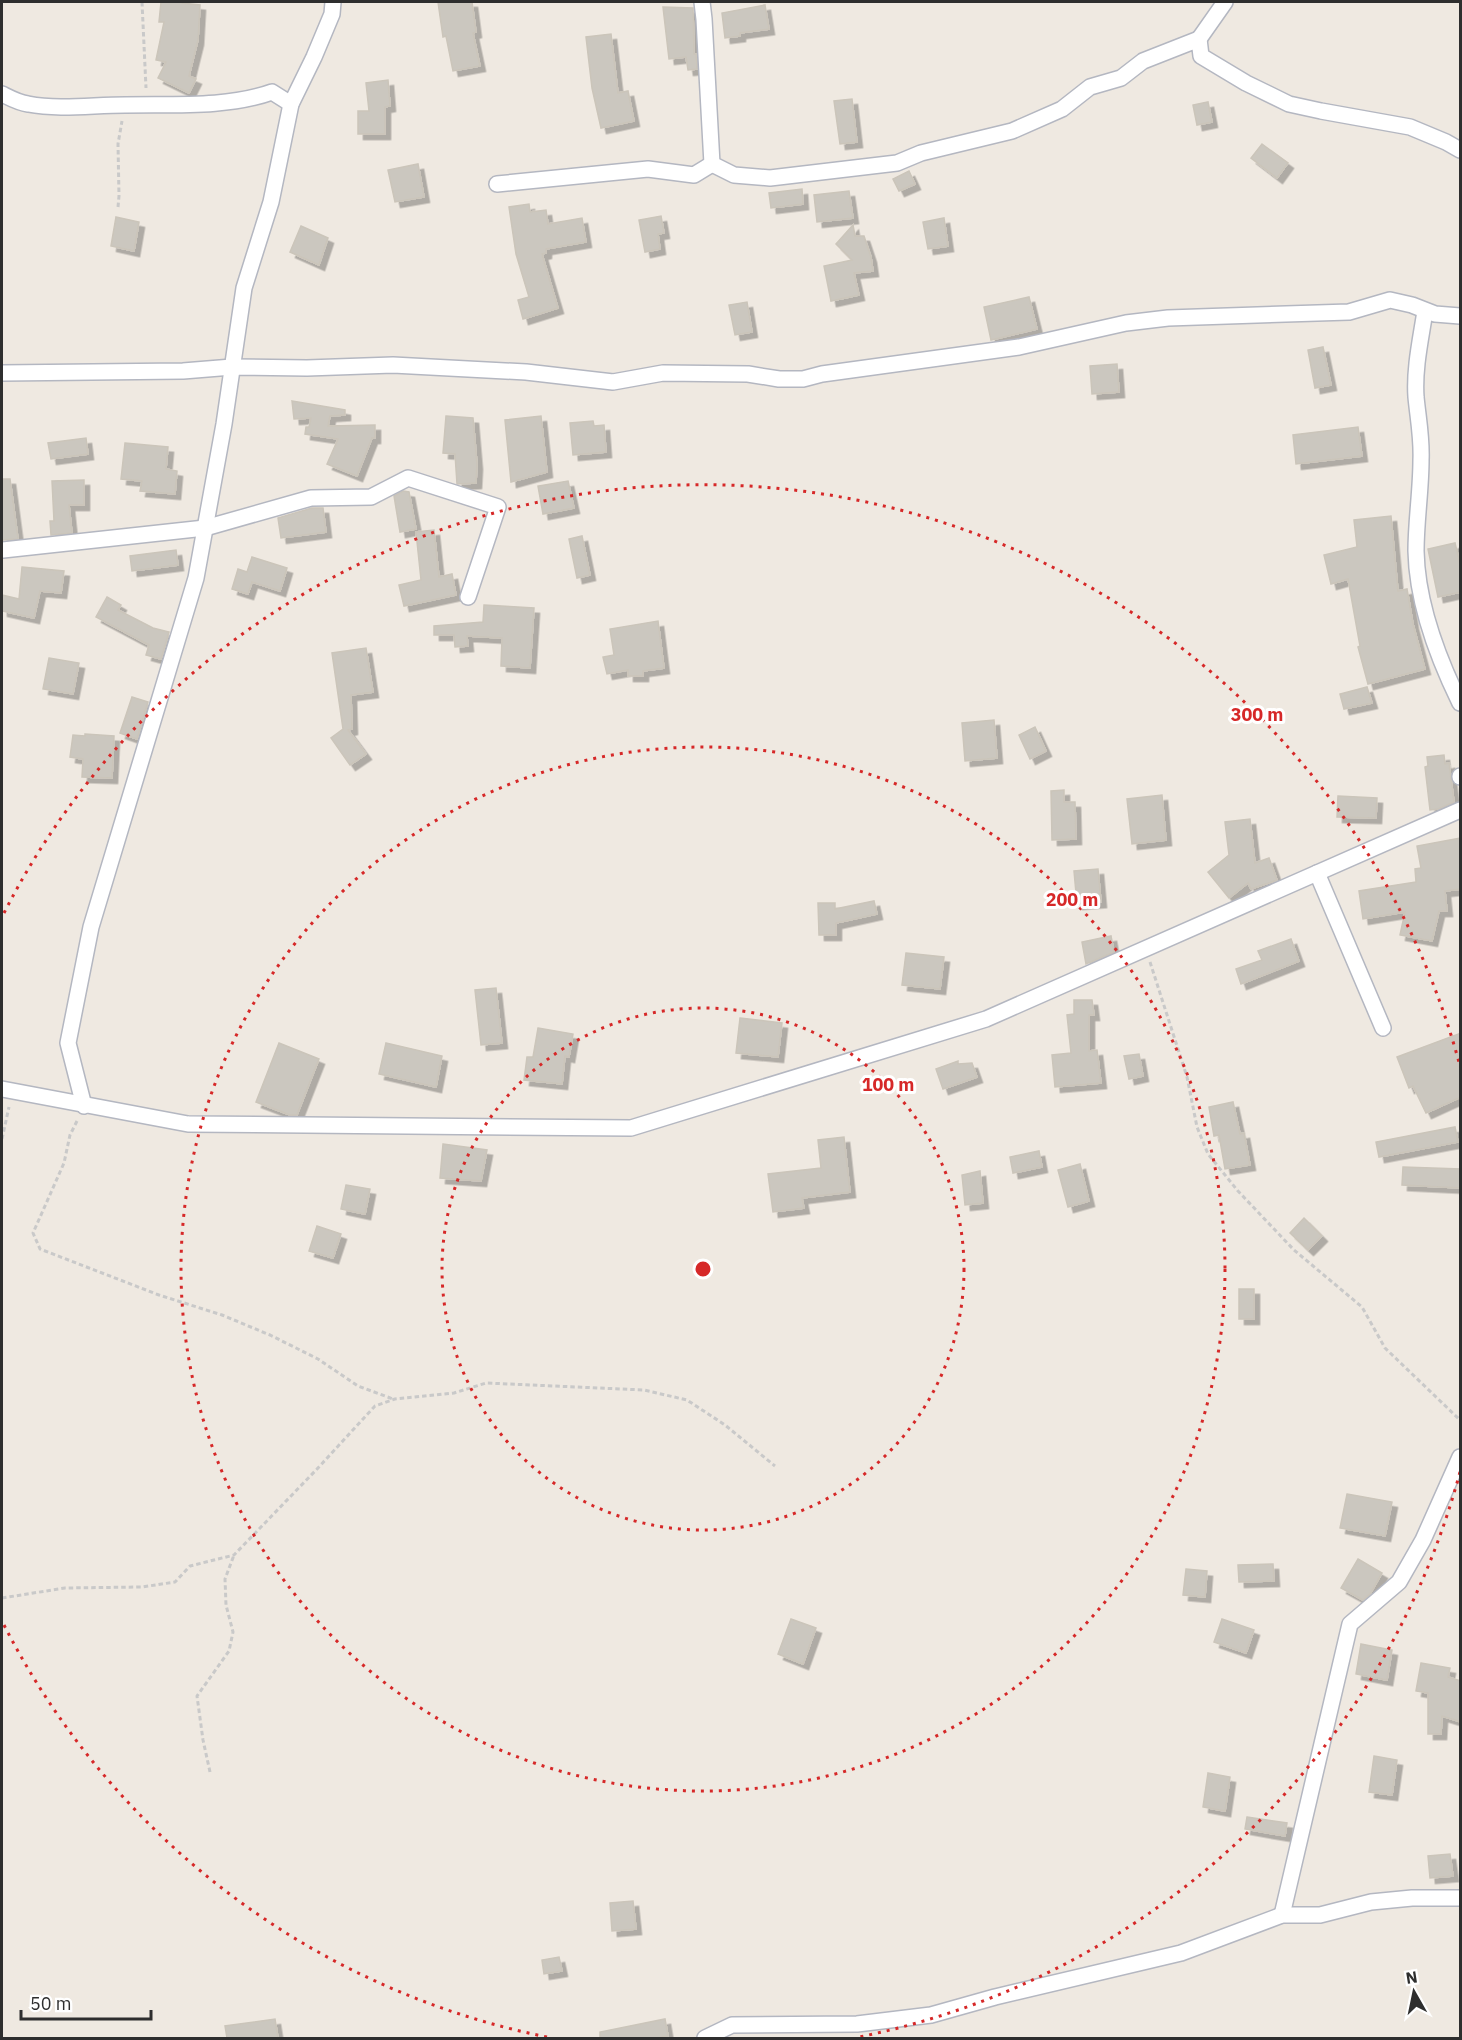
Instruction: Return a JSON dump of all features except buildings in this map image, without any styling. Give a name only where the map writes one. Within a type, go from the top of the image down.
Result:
[{"type":"street","points":[[84,1106],[68,1043],[91,927],[196,578],[244,288],[271,202],[291,104],[332,14],[333,2]]},
{"type":"street","points":[[702,2],[712,164]]},
{"type":"street","points":[[712,164],[734,175],[770,178],[897,163],[921,153],[1012,131],[1062,109],[1090,87],[1121,78],[1143,61],[1199,39],[1225,2]]},
{"type":"street","points":[[1199,39],[1201,56],[1246,83],[1289,104],[1410,127],[1461,150]]},
{"type":"street","points":[[2,94],[26,104],[71,108],[124,105],[174,106],[255,98],[272,92],[291,104]]},
{"type":"street","points":[[497,184],[648,169],[694,175],[712,164]]},
{"type":"street","points":[[2,373],[393,365],[464,370],[486,369],[613,382],[663,374],[748,374],[779,379],[803,379],[822,374],[1019,346],[1126,323],[1168,318],[1349,312],[1390,300],[1435,314],[1461,316]]},
{"type":"street","points":[[1425,311],[1416,395],[1420,423],[1421,460],[1416,552],[1420,588],[1430,629],[1461,703]]},
{"type":"street","points":[[3,550],[205,528],[311,498],[371,497],[408,478],[498,507],[468,597]]},
{"type":"street","points":[[8,1090],[188,1124],[631,1128],[987,1019],[1461,810]]},
{"type":"street","points":[[1317,873],[1383,1028]]},
{"type":"street","points":[[1281,1915],[1350,1624],[1399,1582],[1423,1540],[1461,1457]]},
{"type":"street","points":[[705,2038],[732,2025],[857,2024],[931,2015],[995,1996],[1181,1953],[1281,1915],[1320,1915],[1371,1902],[1412,1898],[1461,1898]]},
{"type":"path","points":[[142,2],[147,105]]},
{"type":"path","points":[[118,207],[120,196],[118,144],[124,105]]},
{"type":"path","points":[[1146,949],[1187,1077],[1197,1127],[1208,1154],[1238,1191],[1294,1250],[1362,1307],[1385,1348],[1461,1420]]},
{"type":"path","points":[[2,1139],[8,1090]]},
{"type":"path","points":[[84,1106],[70,1135],[64,1163],[33,1233],[40,1250],[159,1295],[222,1315],[270,1335],[318,1359],[358,1386],[395,1399]]},
{"type":"path","points":[[210,1772],[197,1696],[229,1651],[233,1632],[226,1605],[225,1579],[234,1555],[375,1406],[395,1399],[454,1394],[486,1383],[644,1390],[687,1400],[724,1425],[776,1466]]},
{"type":"path","points":[[2,1598],[65,1588],[142,1587],[175,1582],[190,1566],[234,1555]]}]
